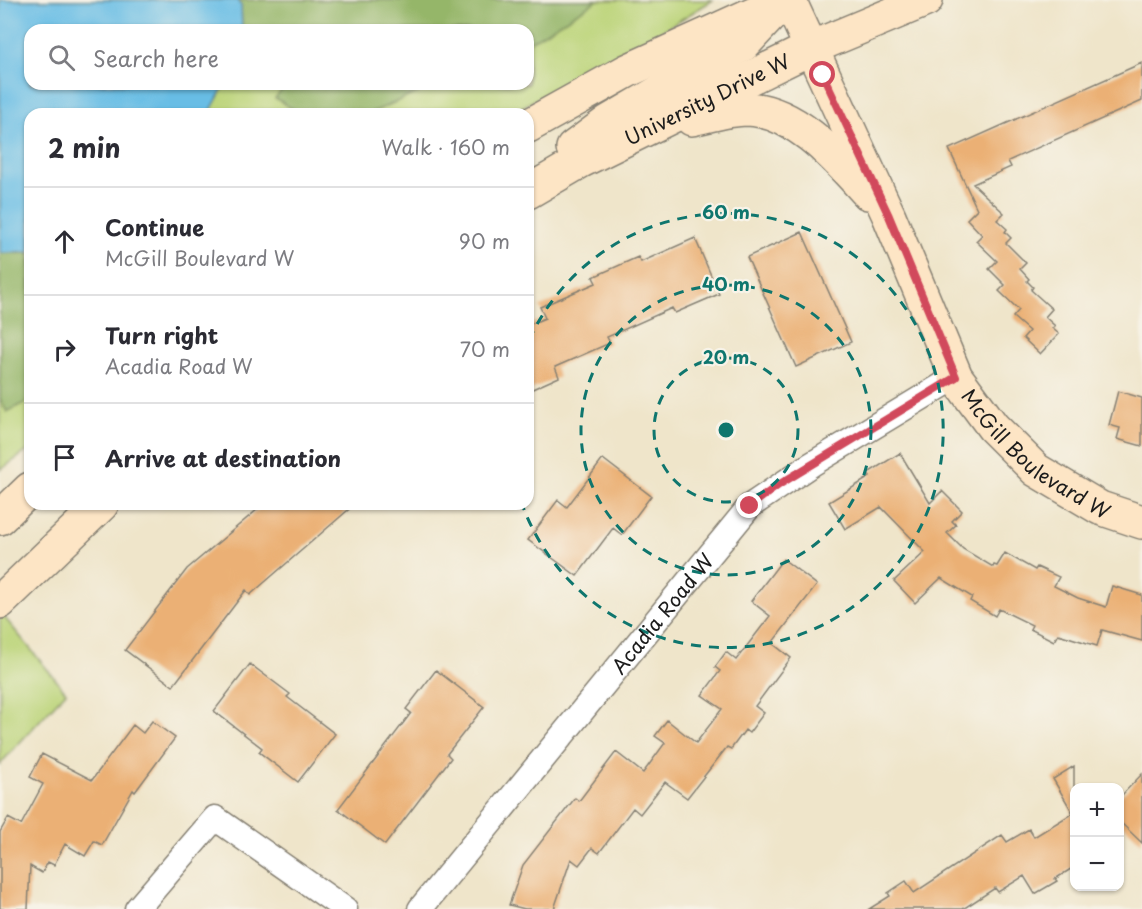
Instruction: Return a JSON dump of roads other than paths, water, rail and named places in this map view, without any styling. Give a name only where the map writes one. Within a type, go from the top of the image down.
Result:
[{"type":"main road","name":"McGill Boulevard W","points":[[785,0],[811,48],[889,216],[956,377],[993,427],[1036,470],[1100,508],[1142,522]]},
{"type":"main road","points":[[534,123],[627,71],[785,0]]},
{"type":"main road","points":[[534,177],[608,122],[743,45],[785,0]]},
{"type":"main road","points":[[811,48],[821,28],[868,0]]},
{"type":"main road","name":"University Drive W","points":[[534,188],[581,161],[811,48],[926,0]]},
{"type":"main road","points":[[646,129],[723,112],[748,109],[772,115],[798,128],[827,148],[889,216]]},
{"type":"main road","points":[[0,489],[24,479]]},
{"type":"main road","points":[[0,518],[24,495]]},
{"type":"main road","points":[[0,602],[96,510]]},
{"type":"street","name":"Acadia Road W","points":[[420,909],[750,506],[780,484],[956,377]]},
{"type":"street","points":[[137,909],[215,818],[345,909]]},
{"type":"water","points":[[0,0],[237,0],[241,5],[242,24],[24,24],[24,90],[222,90],[212,108],[24,108],[24,252],[0,253]]}]
